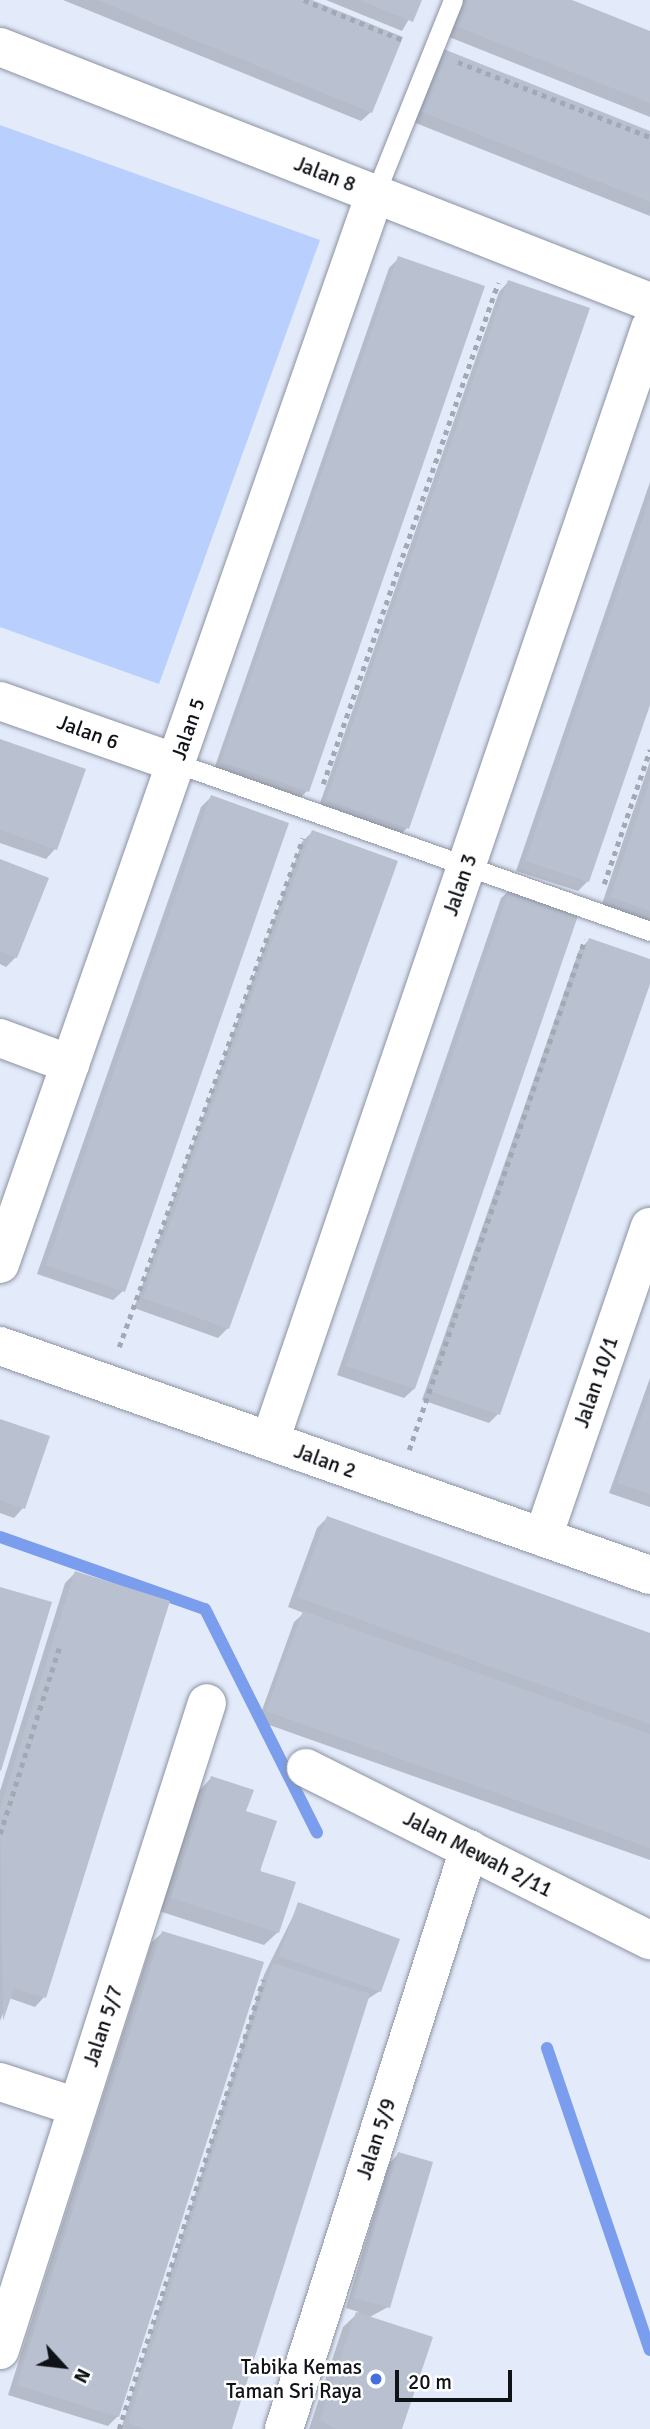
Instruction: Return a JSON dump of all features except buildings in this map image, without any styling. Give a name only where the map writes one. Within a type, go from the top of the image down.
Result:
[{"type":"street","name":"Jalan 8","points":[[0,47],[650,302]]},
{"type":"street","name":"Jalan 5","points":[[0,1264],[375,194]]},
{"type":"street","name":"Jalan 3","points":[[270,1441],[650,328]]},
{"type":"street","name":"Jalan 6","points":[[0,701],[176,763]]},
{"type":"street","points":[[0,1038],[70,1064]]},
{"type":"street","name":"Jalan 10/1","points":[[543,1537],[650,1227]]},
{"type":"street","name":"Jalan 2","points":[[0,1346],[650,1575]]},
{"type":"street","name":"Jalan 5/7","points":[[0,2350],[207,1703]]},
{"type":"street","name":"Jalan Mewah 2/11","points":[[306,1768],[650,1940]]},
{"type":"street","name":"Jalan 5/9","points":[[284,2429],[469,1849]]},
{"type":"street","points":[[0,2082],[77,2107]]},
{"type":"lane","points":[[375,194],[453,0]]},
{"type":"lane","points":[[176,763],[650,931]]},
{"type":"path","points":[[304,0],[650,137]]},
{"type":"path","points":[[396,1486],[650,750]]},
{"type":"path","points":[[0,1833],[59,1648]]},
{"type":"path","points":[[119,2429],[263,1980]]},
{"type":"shaded area","points":[[0,125],[320,240],[159,684],[0,627]]},
{"type":"waterway","points":[[0,1537],[205,1609],[317,1833]]},
{"type":"waterway","points":[[547,2048],[650,2350]]},
{"type":"place","name":"Tabika Kemas Taman Sri Raya","points":[[376,2379]]}]
